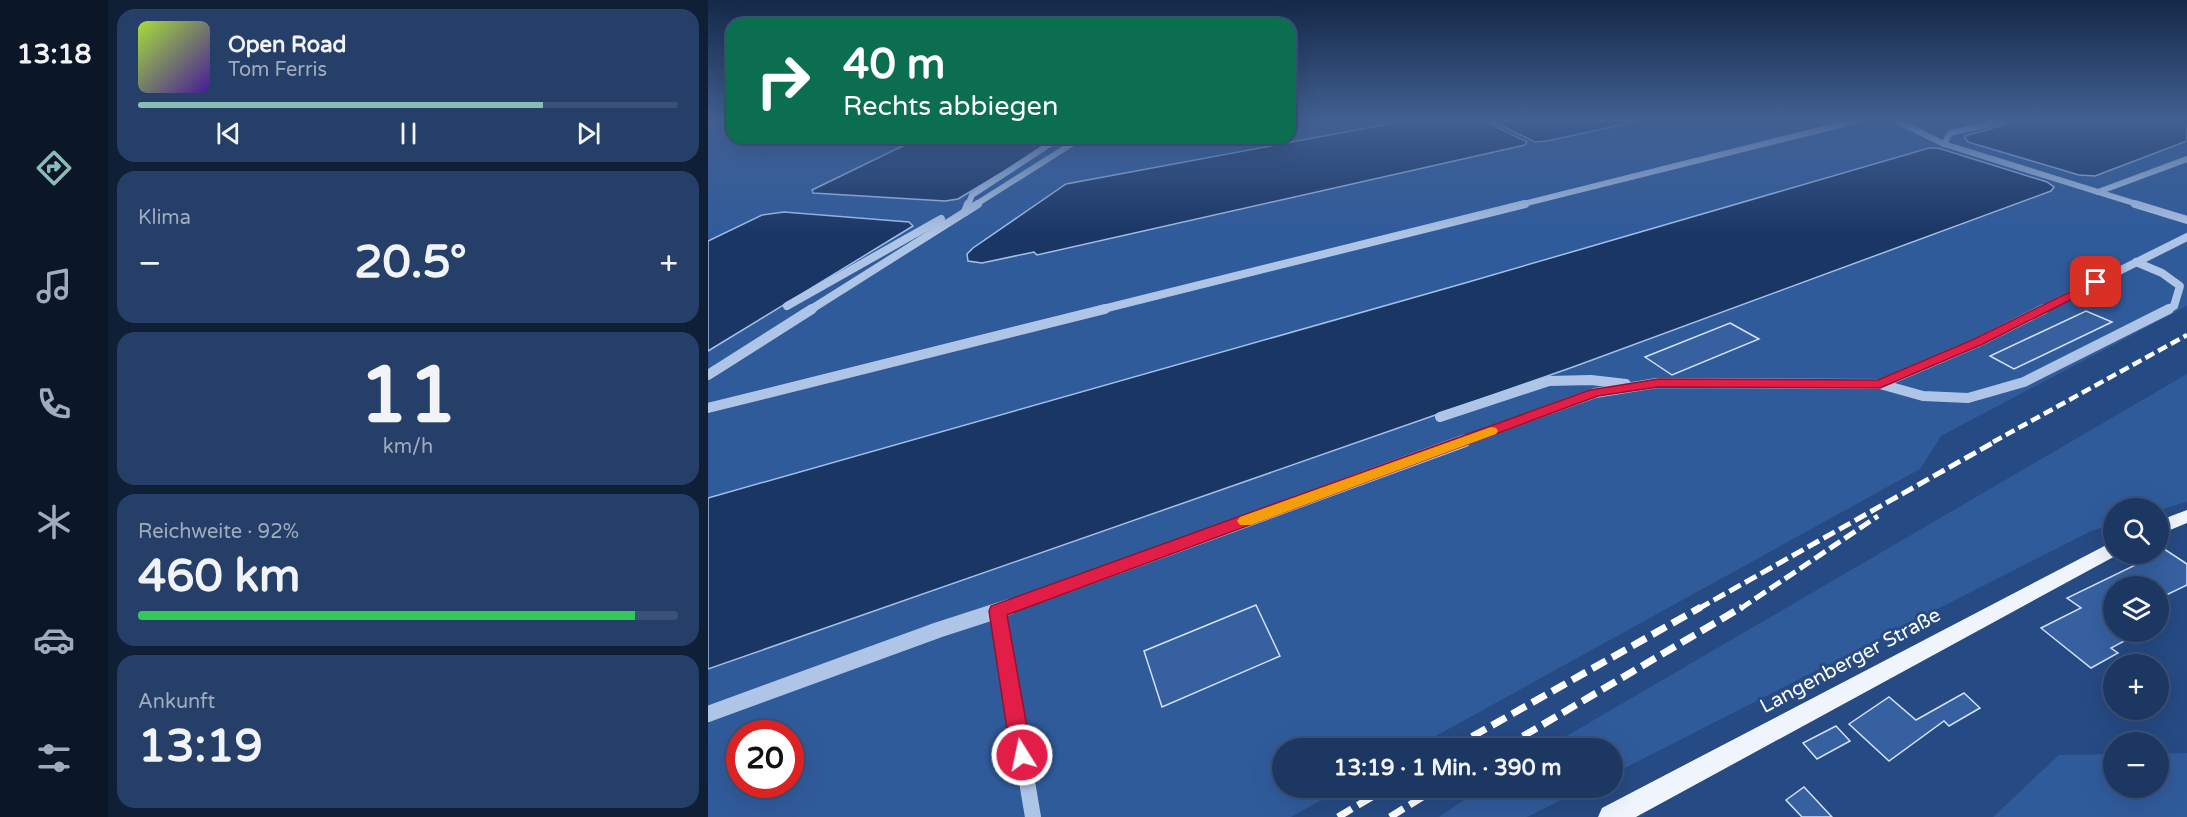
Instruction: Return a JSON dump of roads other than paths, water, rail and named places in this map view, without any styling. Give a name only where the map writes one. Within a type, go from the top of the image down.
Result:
[{"type":"main road","points":[[2169,524],[2187,516]]},
{"type":"main road","name":"Langenberger Straße","points":[[1611,817],[2103,554]]},
{"type":"lane","points":[[787,306],[944,218],[964,212],[972,195],[1027,159]]},
{"type":"lane","points":[[708,375],[1048,159]]},
{"type":"lane","points":[[708,408],[1703,159]]},
{"type":"lane","points":[[1993,159],[2187,220]]},
{"type":"lane","points":[[2098,192],[2187,159]]},
{"type":"lane","points":[[1880,384],[1977,343],[2187,237]]},
{"type":"lane","points":[[708,714],[938,630],[998,611],[1595,393],[1658,383],[1880,384],[1923,396],[1968,398],[2024,382],[2174,306],[2180,286],[2162,273],[2136,262]]},
{"type":"lane","points":[[1440,417],[1549,381],[1591,380],[1638,386]]},
{"type":"lane","points":[[998,611],[1033,817]]},
{"type":"railway","points":[[1993,442],[2187,335]]},
{"type":"railway","points":[[1698,609],[1996,441]]},
{"type":"railway","points":[[1740,609],[1878,516]]},
{"type":"railway","points":[[1470,738],[1701,607]]},
{"type":"railway","points":[[1520,738],[1742,607]]},
{"type":"railway","points":[[1338,817],[1370,798]]},
{"type":"railway","points":[[1390,817],[1421,798]]}]
